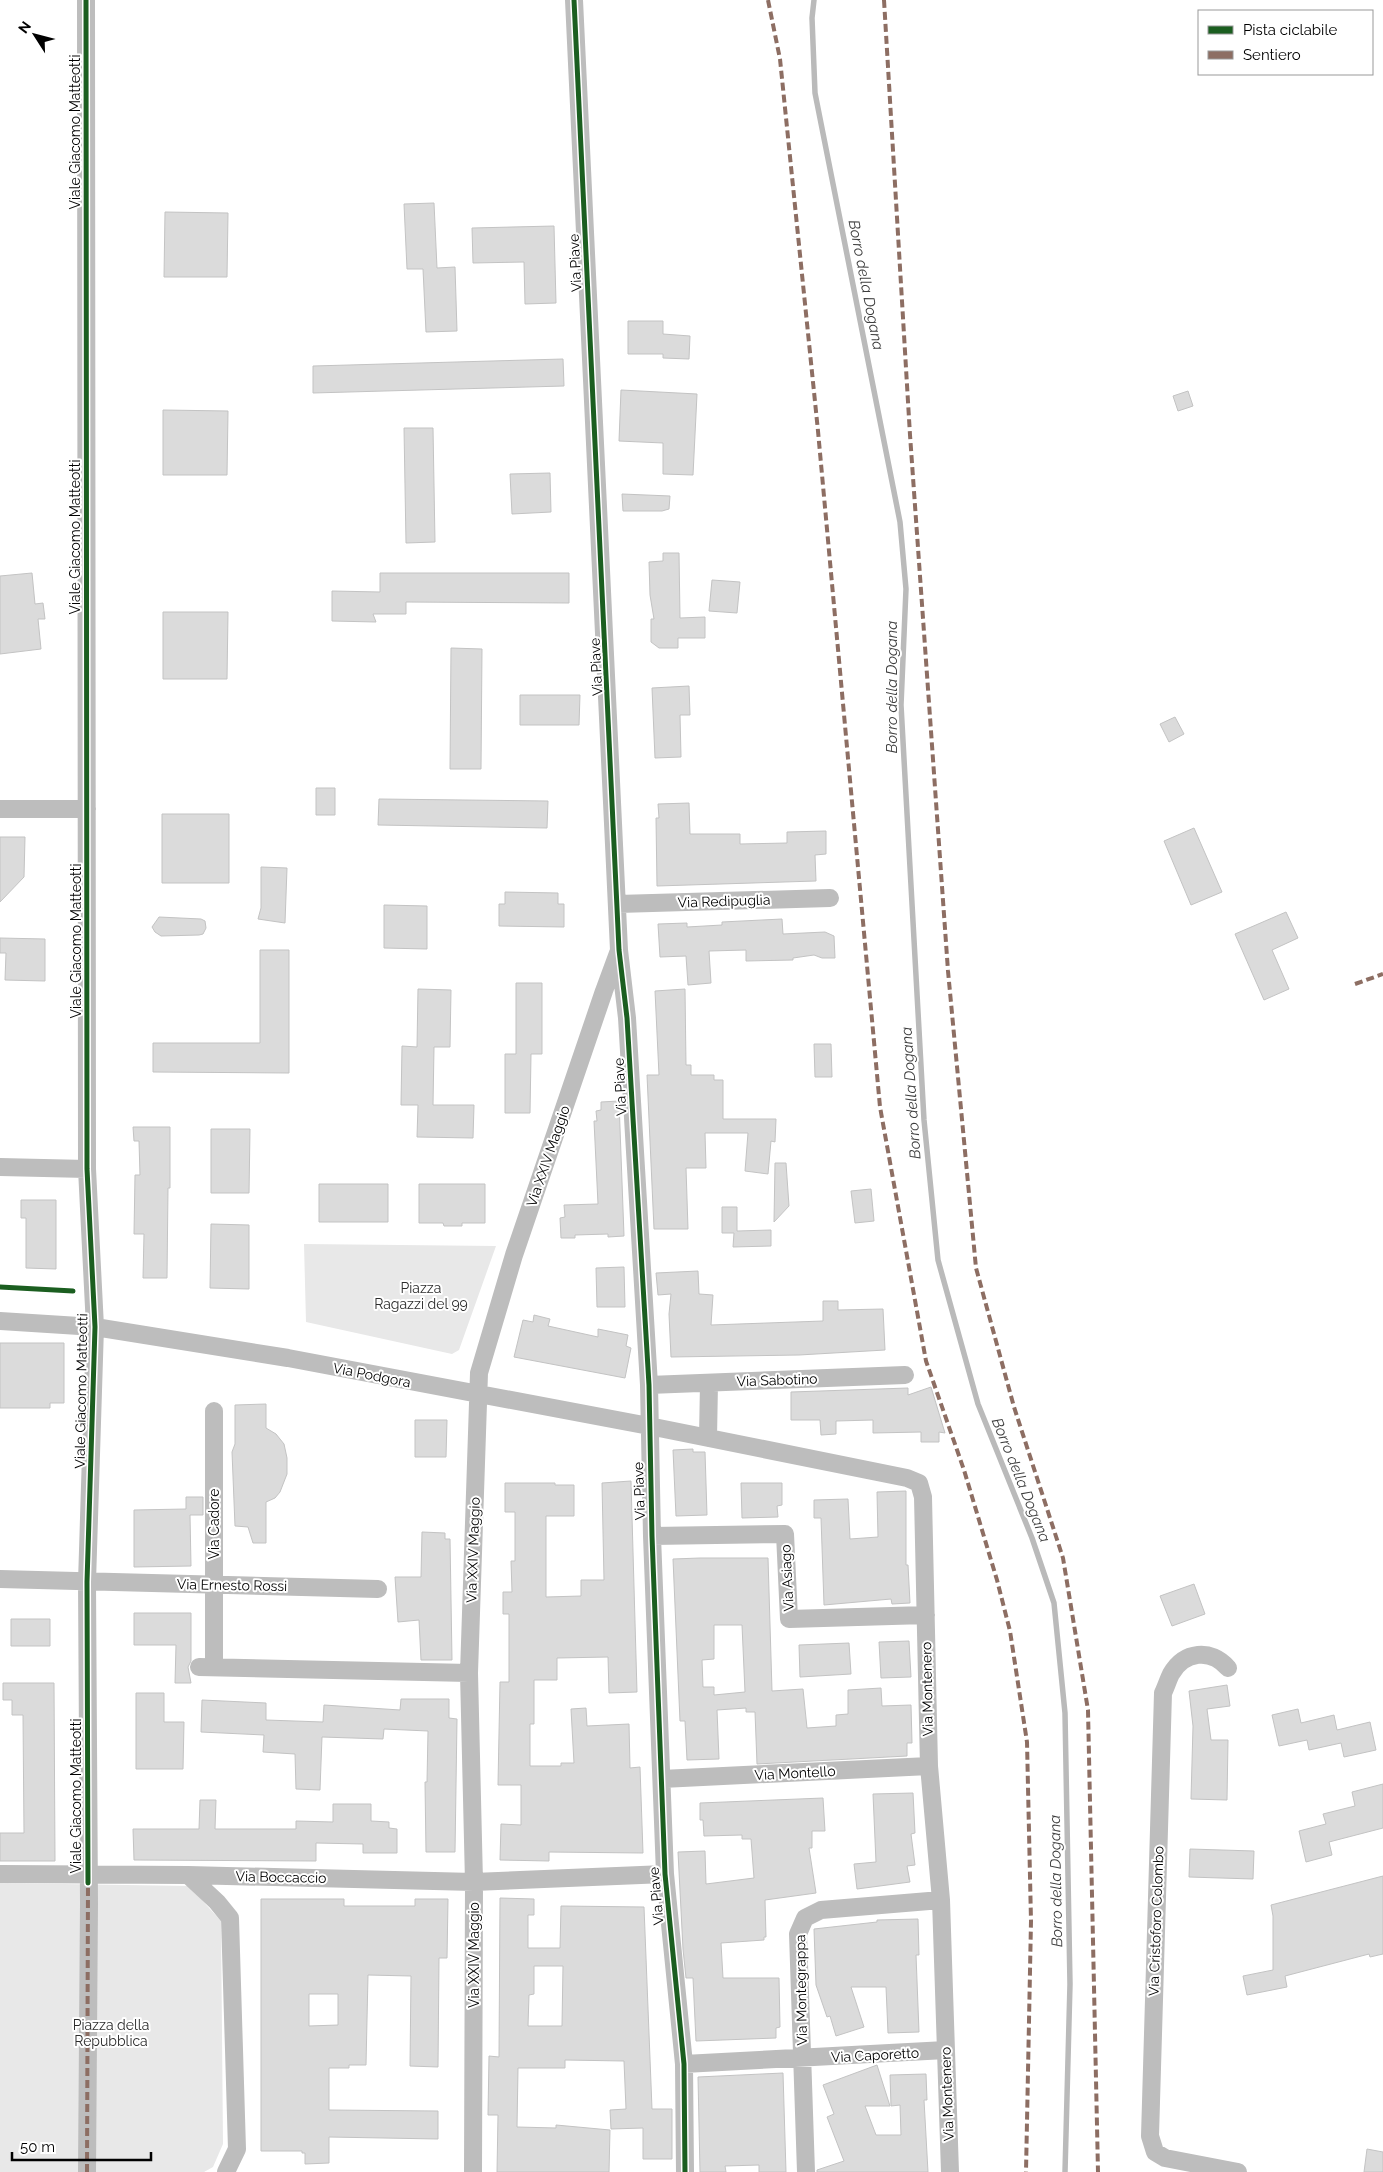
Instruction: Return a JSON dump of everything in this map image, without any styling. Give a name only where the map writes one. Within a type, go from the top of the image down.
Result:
[{"type":"street","name":"Viale Giacomo Matteotti","points":[[86,0],[87,1169],[95,1327],[87,1582],[88,1878]]},
{"type":"street","name":"Via Piave","points":[[574,0],[619,950],[627,1018],[649,1385],[652,1536],[665,1874],[684,2064],[685,2172]]},
{"type":"street","points":[[0,809],[87,809]]},
{"type":"street","name":"Via Redipuglia","points":[[618,904],[830,898]]},
{"type":"street","name":"Via XXIV Maggio","points":[[473,2172],[474,1882],[469,1673],[479,1373],[514,1255],[619,950]]},
{"type":"street","points":[[0,1168],[87,1169]]},
{"type":"street","name":"Via Podgora","points":[[0,1322],[95,1327],[288,1358],[479,1396],[649,1426]]},
{"type":"street","name":"Via Sabotino","points":[[649,1385],[905,1375]]},
{"type":"street","points":[[708,1438],[709,1383]]},
{"type":"street","name":"Via Cadore","points":[[214,1411],[214,1584],[206,1667],[469,1673]]},
{"type":"street","name":"Via Montenero","points":[[649,1426],[907,1478],[919,1483],[923,1497],[929,1766],[941,1900],[950,2172]]},
{"type":"street","name":"Via Asiago","points":[[652,1536],[785,1534],[789,1619],[926,1615]]},
{"type":"street","name":"Via Ernesto Rossi","points":[[0,1579],[378,1589]]},
{"type":"street","name":"Via Cristoforo Colombo","points":[[1228,1668],[1221,1660],[1203,1653],[1188,1658],[1172,1672],[1163,1693],[1150,2136],[1155,2152],[1165,2158],[1238,2172]]},
{"type":"street","name":"Via Montello","points":[[662,1779],[929,1766]]},
{"type":"street","name":"Via Boccaccio","points":[[0,1874],[88,1878],[188,1875],[474,1882],[665,1874]]},
{"type":"street","points":[[188,1875],[218,1902],[230,1918],[237,2149],[226,2172]]},
{"type":"street","points":[[88,1878],[88,2172]]},
{"type":"street","name":"Via Montegrappa","points":[[806,2172],[798,1934],[805,1918],[821,1910],[941,1900]]},
{"type":"street","name":"Via Caporetto","points":[[684,2064],[946,2050]]},
{"type":"green space","name":"Piazza Ragazzi del 99","points":[[304,1244],[496,1246],[459,1350],[452,1354],[306,1322]]},
{"type":"green space","name":"Piazza della Repubblica","points":[[0,1883],[189,1886],[221,1921],[223,2144],[213,2167],[204,2172],[0,2172]]},
{"type":"building","points":[[434,203],[437,268],[455,267],[457,331],[426,332],[423,269],[407,269],[404,204]]},
{"type":"building","points":[[165,212],[228,213],[227,277],[164,277]]},
{"type":"building","points":[[554,226],[556,303],[525,304],[524,262],[473,263],[472,228]]},
{"type":"building","points":[[628,321],[663,321],[663,334],[690,336],[689,359],[663,358],[663,354],[628,354]]},
{"type":"building","points":[[563,359],[564,386],[313,393],[313,366]]},
{"type":"building","points":[[621,390],[697,394],[693,475],[663,474],[663,443],[619,441]]},
{"type":"building","points":[[1188,391],[1193,406],[1178,411],[1173,396]]},
{"type":"building","points":[[163,410],[228,411],[227,475],[163,475]]},
{"type":"building","points":[[404,428],[433,428],[435,542],[406,543]]},
{"type":"building","points":[[550,473],[551,512],[512,514],[510,474]]},
{"type":"building","points":[[622,494],[670,496],[669,509],[662,511],[623,511]]},
{"type":"building","points":[[663,553],[679,553],[680,618],[705,617],[705,638],[678,638],[678,648],[659,648],[651,642],[651,619],[654,619],[650,595],[649,562],[663,561]]},
{"type":"building","points":[[32,573],[35,604],[43,603],[45,619],[38,619],[41,649],[0,654],[0,576]]},
{"type":"building","points":[[380,573],[569,573],[569,603],[406,602],[406,614],[373,614],[376,622],[332,621],[332,591],[380,592]]},
{"type":"building","points":[[712,580],[740,582],[737,613],[709,611]]},
{"type":"building","points":[[163,612],[228,612],[227,679],[163,679]]},
{"type":"building","points":[[451,648],[482,649],[481,769],[450,769]]},
{"type":"building","points":[[689,686],[690,715],[680,715],[681,757],[655,758],[652,688]]},
{"type":"building","points":[[520,695],[580,695],[579,725],[520,725]]},
{"type":"building","points":[[1175,717],[1184,734],[1169,742],[1160,724]]},
{"type":"building","points":[[316,788],[335,788],[335,815],[316,815]]},
{"type":"building","points":[[379,799],[548,801],[547,828],[378,825]]},
{"type":"building","points":[[689,803],[690,834],[740,834],[740,844],[787,843],[787,832],[826,831],[826,854],[815,855],[816,881],[657,886],[656,818],[659,818],[658,804]]},
{"type":"building","points":[[162,814],[229,814],[229,883],[162,883]]},
{"type":"building","points":[[1194,828],[1222,892],[1191,905],[1164,841]]},
{"type":"building","points":[[0,837],[25,837],[24,877],[0,902]]},
{"type":"building","points":[[261,867],[287,868],[285,923],[258,919],[261,908]]},
{"type":"building","points":[[505,892],[558,893],[558,904],[564,904],[564,927],[499,926],[499,904],[505,904]]},
{"type":"building","points":[[384,905],[427,906],[427,949],[384,948]]},
{"type":"building","points":[[1286,912],[1298,938],[1272,950],[1289,989],[1264,1000],[1235,934]]},
{"type":"building","points":[[159,917],[201,919],[205,921],[206,928],[203,934],[199,935],[161,936],[152,927]]},
{"type":"building","points":[[782,919],[783,934],[825,932],[834,936],[835,958],[822,958],[814,955],[793,958],[793,960],[746,961],[746,950],[709,951],[711,983],[688,985],[686,956],[660,957],[658,924],[687,923],[687,927],[722,925],[722,922]]},
{"type":"building","points":[[0,938],[45,939],[45,981],[5,980],[6,953],[0,953]]},
{"type":"building","points":[[260,950],[289,950],[289,1073],[153,1072],[153,1043],[260,1043]]},
{"type":"building","points":[[516,983],[542,983],[542,1054],[531,1054],[530,1113],[505,1113],[505,1054],[516,1054]]},
{"type":"building","points":[[418,989],[451,990],[450,1047],[434,1047],[433,1105],[474,1105],[473,1138],[417,1137],[418,1105],[401,1105],[402,1046],[417,1047]]},
{"type":"building","points":[[685,989],[686,1065],[691,1065],[691,1075],[714,1075],[714,1080],[723,1080],[723,1119],[776,1119],[775,1142],[771,1141],[768,1174],[745,1171],[748,1133],[705,1133],[706,1168],[686,1168],[688,1229],[654,1229],[647,1075],[659,1075],[655,991]]},
{"type":"building","points":[[814,1044],[831,1044],[832,1077],[815,1077]]},
{"type":"building","points":[[619,1101],[624,1236],[608,1237],[608,1234],[575,1235],[575,1238],[561,1238],[560,1218],[565,1217],[564,1205],[598,1204],[594,1121],[597,1121],[596,1111],[601,1110],[601,1102]]},
{"type":"building","points":[[133,1127],[170,1127],[167,1278],[143,1278],[144,1234],[134,1234],[135,1175],[140,1175],[139,1141],[134,1141]]},
{"type":"building","points":[[211,1129],[250,1129],[249,1193],[211,1193]]},
{"type":"building","points":[[775,1163],[786,1163],[789,1206],[774,1222]]},
{"type":"building","points":[[319,1184],[388,1184],[388,1222],[319,1222]]},
{"type":"building","points":[[419,1184],[485,1184],[485,1223],[462,1223],[462,1226],[444,1226],[443,1223],[419,1223]]},
{"type":"building","points":[[871,1189],[874,1221],[855,1223],[851,1191]]},
{"type":"building","points":[[21,1200],[56,1200],[56,1269],[26,1268],[26,1218],[21,1218]]},
{"type":"building","points":[[722,1207],[737,1207],[737,1231],[771,1230],[771,1246],[733,1247],[734,1233],[722,1233]]},
{"type":"building","points":[[211,1224],[249,1225],[249,1289],[210,1288]]},
{"type":"building","points":[[624,1267],[625,1307],[597,1307],[596,1268]]},
{"type":"building","points":[[698,1271],[699,1294],[713,1295],[711,1325],[823,1321],[823,1301],[838,1301],[838,1310],[883,1309],[885,1350],[799,1355],[671,1357],[669,1314],[671,1294],[658,1295],[656,1273]]},
{"type":"building","points":[[534,1315],[550,1319],[548,1326],[598,1337],[598,1329],[628,1335],[626,1346],[631,1348],[625,1378],[514,1357],[523,1320],[533,1322]]},
{"type":"building","points":[[0,1343],[64,1343],[64,1403],[50,1403],[50,1408],[0,1408]]},
{"type":"building","points":[[931,1387],[945,1433],[939,1432],[939,1442],[921,1442],[921,1432],[873,1433],[873,1420],[836,1421],[836,1434],[821,1435],[820,1420],[791,1420],[791,1392],[908,1388],[908,1395]]},
{"type":"building","points":[[266,1404],[266,1428],[276,1434],[284,1444],[287,1458],[287,1474],[280,1492],[275,1498],[266,1502],[266,1543],[253,1543],[248,1527],[235,1526],[232,1452],[235,1444],[235,1405]]},
{"type":"building","points":[[415,1420],[447,1420],[446,1457],[415,1457]]},
{"type":"building","points":[[693,1449],[693,1452],[705,1452],[707,1515],[676,1516],[673,1450]]},
{"type":"building","points":[[631,1481],[637,1692],[609,1693],[608,1657],[557,1658],[557,1680],[534,1680],[534,1724],[530,1724],[530,1766],[561,1766],[561,1763],[574,1763],[571,1709],[586,1708],[587,1726],[629,1724],[630,1768],[640,1767],[643,1853],[549,1852],[549,1861],[500,1860],[501,1824],[521,1825],[521,1785],[498,1785],[500,1682],[509,1682],[509,1614],[503,1614],[503,1592],[512,1592],[511,1561],[515,1561],[515,1512],[505,1512],[505,1483],[574,1485],[574,1516],[546,1516],[546,1597],[581,1596],[581,1580],[604,1580],[602,1483]]},
{"type":"building","points":[[741,1483],[782,1483],[782,1505],[777,1506],[778,1517],[742,1518]]},
{"type":"building","points":[[906,1491],[906,1565],[908,1565],[910,1603],[892,1604],[891,1599],[824,1605],[821,1518],[814,1518],[814,1500],[848,1499],[850,1539],[878,1537],[877,1492]]},
{"type":"building","points":[[186,1497],[203,1497],[203,1515],[190,1515],[191,1566],[134,1567],[134,1510],[186,1509]]},
{"type":"building","points":[[422,1532],[445,1533],[445,1539],[450,1539],[452,1660],[421,1660],[419,1620],[398,1622],[395,1577],[421,1577]]},
{"type":"building","points":[[768,1558],[772,1691],[803,1689],[807,1728],[836,1726],[836,1715],[848,1714],[848,1690],[881,1688],[882,1706],[911,1705],[912,1743],[907,1743],[907,1756],[757,1764],[755,1712],[746,1712],[746,1708],[717,1710],[719,1759],[687,1760],[685,1721],[680,1721],[673,1559]],"holes":[[[714,1625],[742,1625],[745,1692],[714,1695],[714,1687],[703,1687],[702,1660],[714,1659]]]},
{"type":"building","points":[[1194,1584],[1205,1614],[1172,1626],[1160,1596]]},
{"type":"building","points":[[134,1613],[191,1613],[191,1661],[188,1667],[191,1683],[175,1683],[176,1645],[134,1645]]},
{"type":"building","points":[[11,1619],[50,1619],[50,1646],[11,1646]]},
{"type":"building","points":[[909,1641],[911,1677],[881,1678],[879,1642]]},
{"type":"building","points":[[849,1643],[851,1674],[800,1677],[799,1645]]},
{"type":"building","points":[[3,1683],[54,1683],[55,1861],[0,1861],[0,1833],[24,1833],[23,1715],[12,1715],[12,1700],[3,1700]]},
{"type":"building","points":[[1227,1685],[1230,1706],[1207,1709],[1211,1740],[1228,1740],[1227,1800],[1191,1799],[1193,1726],[1189,1691]]},
{"type":"building","points":[[136,1693],[164,1693],[164,1722],[184,1722],[183,1769],[136,1769]]},
{"type":"building","points":[[401,1699],[449,1699],[449,1718],[457,1719],[455,1852],[426,1852],[425,1782],[427,1782],[428,1731],[384,1729],[383,1739],[322,1737],[320,1790],[296,1789],[295,1754],[263,1752],[264,1735],[201,1732],[202,1700],[266,1703],[266,1720],[323,1722],[324,1705],[400,1710]]},
{"type":"building","points":[[1298,1709],[1301,1723],[1334,1715],[1337,1730],[1370,1722],[1376,1750],[1344,1757],[1341,1743],[1309,1750],[1307,1740],[1279,1746],[1272,1715]]},
{"type":"building","points":[[1383,1784],[1383,1828],[1329,1842],[1332,1855],[1306,1862],[1299,1831],[1326,1824],[1323,1814],[1355,1806],[1352,1792]]},
{"type":"building","points":[[913,1793],[915,1833],[911,1834],[915,1865],[907,1866],[910,1882],[857,1889],[854,1864],[876,1862],[873,1794]]},
{"type":"building","points":[[823,1798],[825,1831],[812,1831],[812,1848],[809,1848],[816,1893],[765,1900],[766,1937],[764,1937],[764,1940],[721,1943],[723,1978],[779,1978],[780,2027],[776,2028],[776,2038],[696,2041],[693,1978],[686,1978],[683,1949],[678,1852],[705,1851],[706,1884],[754,1878],[751,1839],[742,1839],[742,1835],[704,1836],[703,1820],[700,1820],[700,1803]]},
{"type":"building","points":[[200,1800],[216,1800],[215,1829],[296,1829],[296,1821],[333,1822],[333,1804],[371,1804],[371,1821],[389,1822],[389,1828],[397,1829],[397,1853],[363,1853],[363,1844],[316,1843],[316,1861],[134,1860],[133,1829],[199,1829]]},
{"type":"building","points":[[1190,1849],[1254,1851],[1253,1879],[1189,1877]]},
{"type":"building","points":[[1383,1876],[1383,1954],[1370,1957],[1369,1954],[1285,1976],[1287,1987],[1247,1995],[1243,1976],[1273,1970],[1273,1916],[1271,1905]]},
{"type":"building","points":[[500,1898],[534,1899],[534,1915],[528,1915],[528,1948],[560,1948],[561,1906],[644,1907],[652,2109],[672,2109],[672,2159],[643,2159],[643,2128],[611,2129],[610,2110],[626,2109],[624,2061],[565,2060],[565,2068],[518,2068],[517,2127],[556,2128],[556,2125],[610,2130],[609,2172],[497,2172],[498,2115],[488,2115],[489,2056],[499,2057]],"holes":[[[534,1966],[563,1966],[562,2026],[528,2026],[529,1995],[534,1994]]]},
{"type":"building","points":[[261,1899],[344,1899],[344,1906],[415,1906],[415,1899],[448,1899],[447,1958],[439,1958],[438,2067],[410,2066],[411,1976],[368,1975],[366,2065],[349,2065],[349,2068],[329,2068],[329,2110],[438,2111],[438,2139],[329,2137],[329,2163],[305,2164],[305,2153],[302,2153],[302,2151],[261,2151]],"holes":[[[309,1994],[338,1994],[338,2025],[309,2026]]]},
{"type":"building","points":[[918,1919],[919,1955],[916,1955],[919,2032],[888,2033],[886,1987],[851,1987],[864,2027],[836,2036],[830,2016],[827,2017],[816,1985],[814,1929],[877,1922],[877,1920]]},
{"type":"building","points":[[877,2065],[890,2106],[865,2106],[876,2135],[901,2135],[900,2105],[891,2106],[890,2075],[926,2074],[927,2100],[924,2100],[928,2172],[817,2172],[817,2170],[844,2161],[827,2117],[834,2114],[823,2085]]},
{"type":"building","points":[[783,2073],[786,2172],[759,2172],[759,2165],[725,2166],[726,2172],[700,2172],[698,2077]]},
{"type":"building","points":[[1367,2149],[1383,2152],[1383,2172],[1364,2172]]},
{"type":"waterway","name":"Borro della Dogana","points":[[814,0],[812,18],[815,93],[900,522],[906,589],[901,705],[924,1120],[938,1260],[978,1404],[1032,1538],[1054,1603],[1065,1713],[1070,1984],[1065,2172]]},
{"type":"marked path","points":[[768,0],[780,59],[818,431],[880,1107],[926,1361],[964,1470],[997,1580],[1010,1631],[1027,1742],[1031,1921],[1026,2172]]},
{"type":"marked path","points":[[884,0],[910,435],[948,971],[976,1268],[1014,1407],[1063,1558],[1088,1710],[1098,2172]]},
{"type":"marked path","points":[[1355,984],[1383,974]]},
{"type":"marked path","points":[[87,2172],[88,1883]]},
{"type":"cycle path","points":[[86,0],[87,1169],[95,1327],[87,1582],[88,1883]]},
{"type":"cycle path","points":[[574,0],[619,950],[627,1018],[649,1385],[652,1536],[665,1874],[684,2064],[685,2172]]},
{"type":"cycle path","points":[[0,1287],[73,1291]]}]
